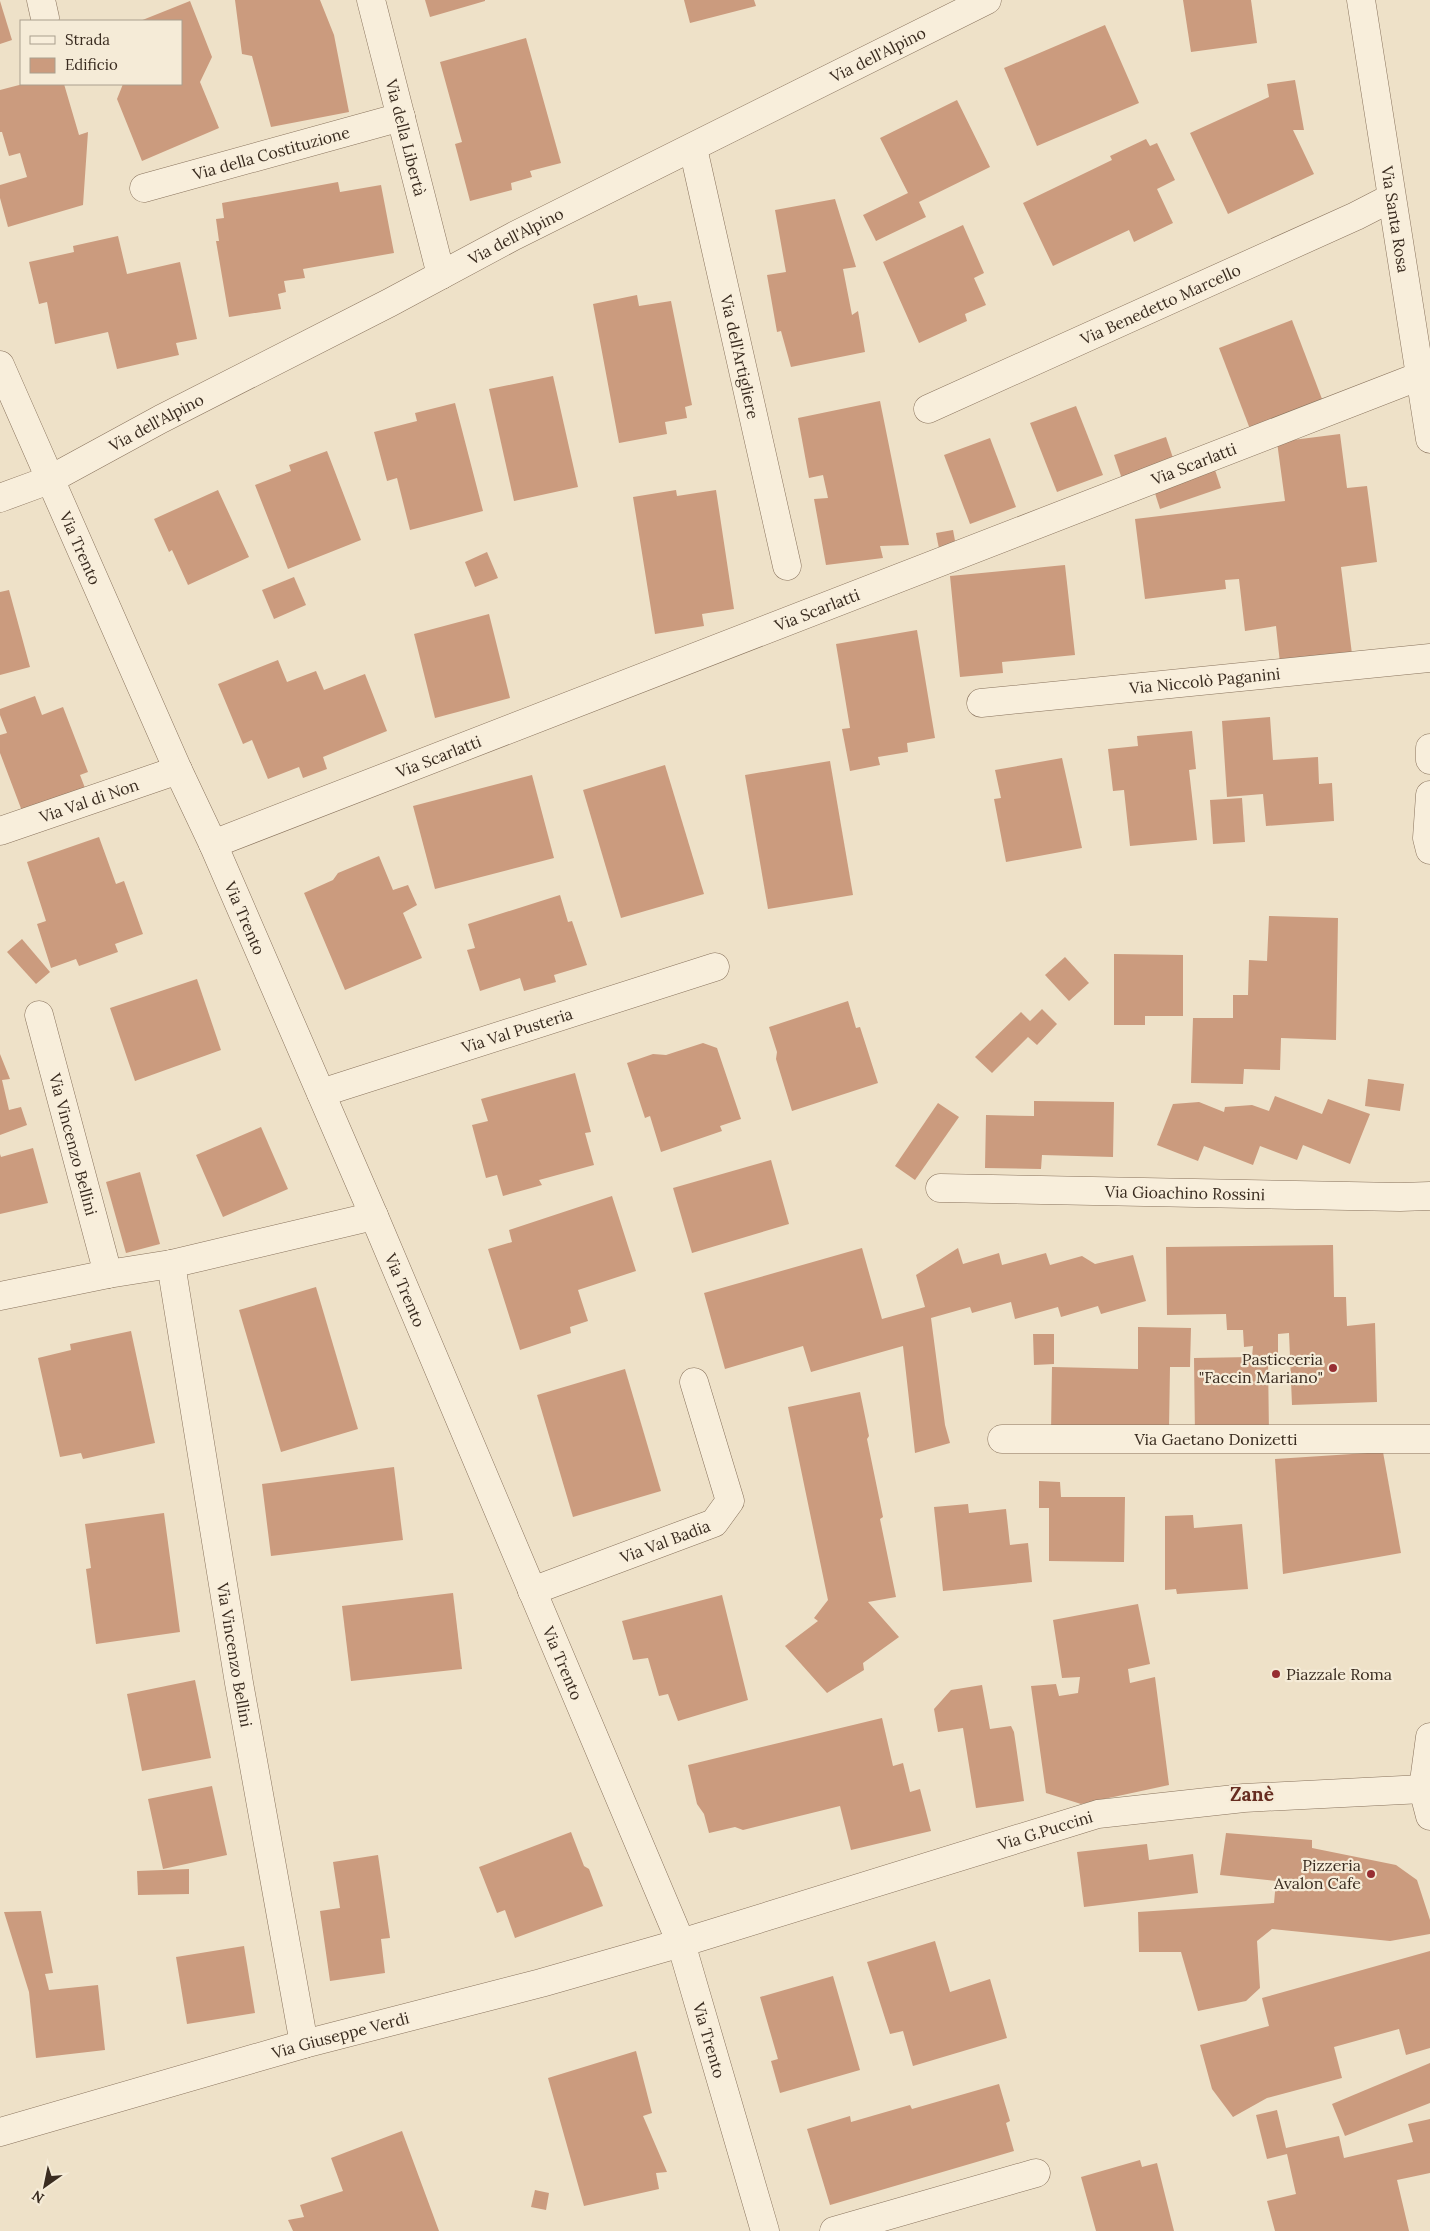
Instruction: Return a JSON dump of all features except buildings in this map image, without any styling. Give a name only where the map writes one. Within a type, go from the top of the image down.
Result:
[{"type":"street","name":"Via della Libertà","points":[[371,0],[441,276]]},
{"type":"street","name":"Via dell'Alpino","points":[[0,498],[49,480],[161,419],[441,276],[514,236],[987,0]]},
{"type":"street","name":"Via Santa Rosa","points":[[1361,0],[1430,439]]},
{"type":"street","name":"Via della Costituzione","points":[[144,188],[401,117]]},
{"type":"street","name":"Via dell'Artigliere","points":[[693,148],[787,566]]},
{"type":"street","name":"Via Benedetto Marcello","points":[[928,409],[1356,216],[1391,198]]},
{"type":"street","name":"Via Trento","points":[[0,365],[49,480],[178,770],[213,844],[374,1216],[681,1943],[765,2231]]},
{"type":"street","name":"Via Scarlatti","points":[[213,844],[1420,376]]},
{"type":"street","name":"Via Niccolò Paganini","points":[[981,703],[1430,658]]},
{"type":"street","points":[[1430,748],[1430,760]]},
{"type":"street","name":"Via Val di Non","points":[[0,831],[178,770]]},
{"type":"street","points":[[1430,795],[1427,838],[1430,850]]},
{"type":"street","name":"Via Val Pusteria","points":[[320,1093],[715,967]]},
{"type":"street","name":"Via Vincenzo Bellini","points":[[39,1015],[108,1274]]},
{"type":"street","name":"Via Gioachino Rossini","points":[[940,1188],[1390,1197],[1430,1196]]},
{"type":"street","points":[[0,1296],[108,1274],[171,1264],[374,1216]]},
{"type":"street","name":"Via Vincenzo Bellini","points":[[171,1264],[239,1683],[304,2044]]},
{"type":"street","name":"Via Val Badia","points":[[532,1591],[572,1574],[714,1523],[730,1501],[694,1382]]},
{"type":"street","name":"Via Gaetano Donizetti","points":[[1002,1439],[1430,1439]]},
{"type":"street","points":[[1430,1737],[1423,1789],[1430,1816]]},
{"type":"street","name":"Via G.Puccini","points":[[681,1943],[1098,1814],[1244,1798],[1423,1789]]},
{"type":"street","name":"Via Giuseppe Verdi","points":[[0,2132],[304,2044],[541,1983],[681,1943]]},
{"type":"street","points":[[834,2231],[1036,2173]]},
{"type":"place","name":"Pasticceria \"Faccin Mariano\"","points":[[1333,1368]]},
{"type":"place","name":"Piazzale Roma","points":[[1276,1674]]},
{"type":"place","name":"Pizzeria Avalon Cafe","points":[[1371,1874]]},
{"type":"district","name":"Zanè","points":[[1252,1794]]}]
